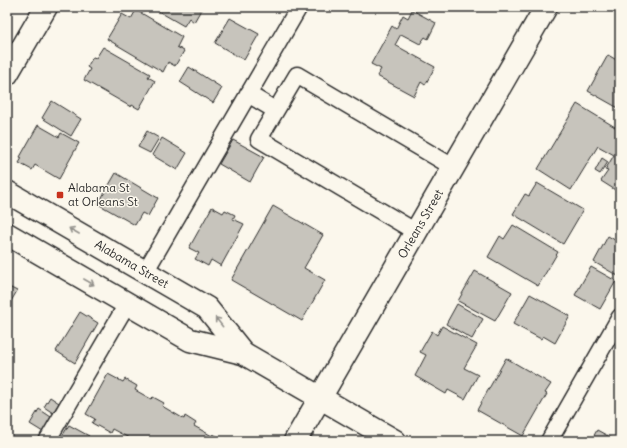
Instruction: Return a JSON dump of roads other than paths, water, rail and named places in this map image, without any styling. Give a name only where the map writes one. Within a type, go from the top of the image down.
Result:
[{"type":"main road","points":[[7,74],[46,7]]},
{"type":"main road","name":"Orleans Street","points":[[295,441],[546,7]]},
{"type":"main road","name":"Alabama Street","points":[[7,192],[207,308],[243,353]]},
{"type":"main road","name":"Alabama Street","points":[[7,234],[190,340],[243,353],[395,441]]},
{"type":"lane","points":[[145,272],[299,7]]},
{"type":"lane","points":[[416,232],[259,139],[275,110],[297,75],[453,167]]},
{"type":"lane","points":[[248,94],[275,110]]},
{"type":"lane","points":[[47,441],[127,304]]},
{"type":"lane","points":[[549,441],[620,317]]},
{"type":"place","name":"Alabama St at Orleans St","points":[[60,195]]}]
